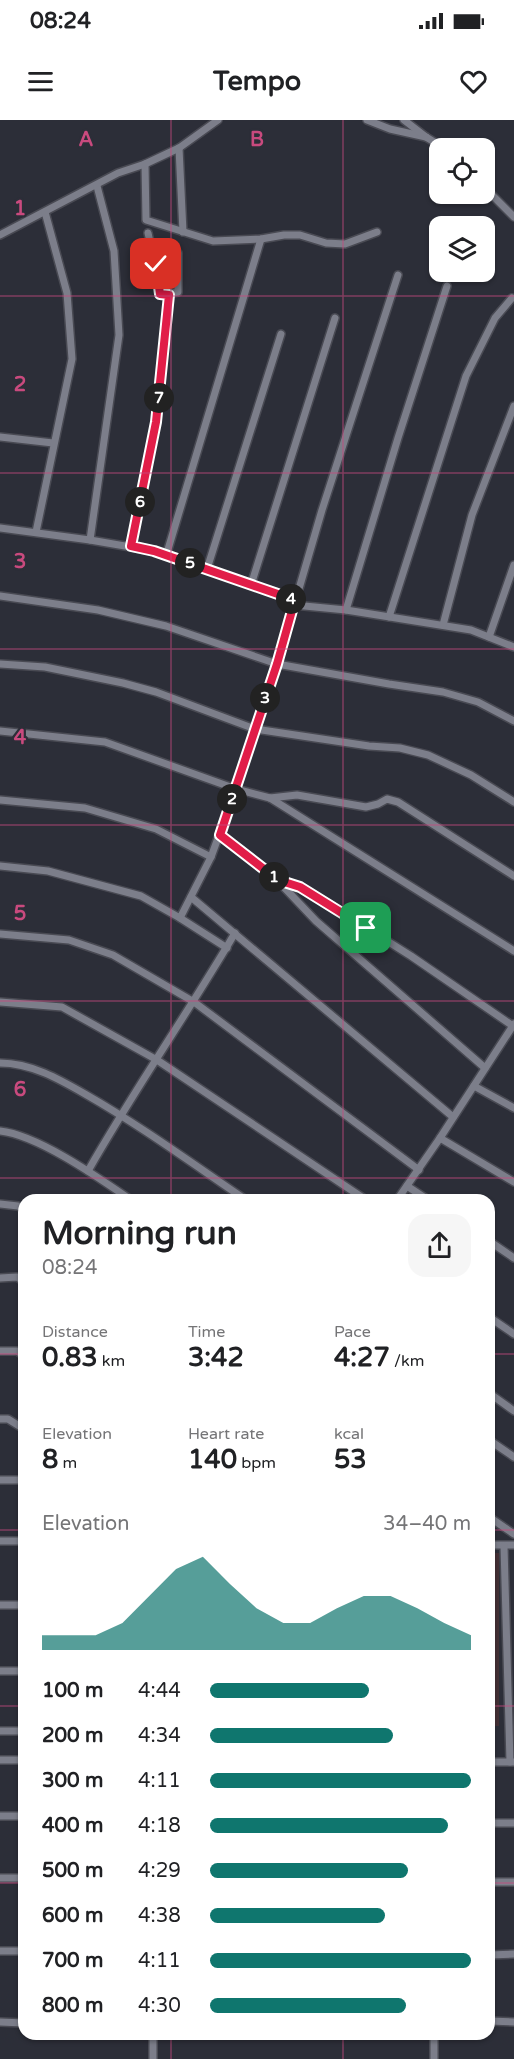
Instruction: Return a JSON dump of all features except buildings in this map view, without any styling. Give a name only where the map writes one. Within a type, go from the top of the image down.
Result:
[{"type":"street","points":[[2,233],[97,186],[118,173],[145,164],[178,148],[218,120]]},
{"type":"street","points":[[367,120],[390,129],[426,138]]},
{"type":"street","points":[[404,120],[429,140]]},
{"type":"street","points":[[178,148],[183,232]]},
{"type":"street","points":[[145,164],[146,220],[213,241],[261,240],[284,235],[300,235],[326,243],[345,244],[377,232]]},
{"type":"street","points":[[90,540],[119,335],[114,251],[97,186]]},
{"type":"street","points":[[495,198],[514,218]]},
{"type":"street","points":[[36,532],[72,359],[67,294],[45,212]]},
{"type":"street","points":[[148,233],[160,294],[169,295],[178,292],[178,253]]},
{"type":"street","points":[[166,556],[261,240]]},
{"type":"street","points":[[180,918],[211,858],[236,789],[398,275]]},
{"type":"street","points":[[346,610],[447,286]]},
{"type":"street","points":[[131,546],[156,422],[169,295]]},
{"type":"street","points":[[389,617],[466,376],[495,318],[512,298]]},
{"type":"street","points":[[251,585],[335,318]]},
{"type":"street","points":[[207,569],[281,334]]},
{"type":"street","points":[[443,625],[472,516],[514,406]]},
{"type":"street","points":[[0,437],[53,443]]},
{"type":"street","points":[[0,528],[131,546],[207,569],[294,602],[471,630],[514,646]]},
{"type":"street","points":[[489,637],[514,565]]},
{"type":"street","points":[[0,596],[98,610],[166,626],[277,664],[442,692],[478,702],[514,721]]},
{"type":"street","points":[[0,664],[45,667],[123,682],[255,729],[369,746],[400,748],[428,755],[471,775],[514,802]]},
{"type":"street","points":[[0,731],[105,742],[236,789],[270,798],[514,951]]},
{"type":"street","points":[[270,798],[297,795],[366,807],[387,799],[398,802],[514,876]]},
{"type":"street","points":[[0,800],[85,808],[156,829],[211,858]]},
{"type":"street","points":[[220,835],[278,880],[316,921],[485,1068]]},
{"type":"street","points":[[0,866],[48,871],[141,896],[227,948]]},
{"type":"street","points":[[278,880],[300,887],[411,956],[513,1028],[401,1194]]},
{"type":"street","points":[[191,897],[453,1117]]},
{"type":"street","points":[[88,1171],[120,1114],[194,1002],[235,933]]},
{"type":"street","points":[[0,934],[69,940],[113,955],[194,1002],[419,1170]]},
{"type":"street","points":[[0,1002],[62,1007],[157,1060],[357,1194]]},
{"type":"street","points":[[0,1063],[48,1073],[120,1114],[237,1194]]},
{"type":"street","points":[[474,1086],[514,1108]]},
{"type":"street","points":[[0,1131],[14,1132],[28,1139],[88,1171],[122,1194]]},
{"type":"street","points":[[440,1138],[514,1182]]},
{"type":"street","points":[[407,1186],[419,1194]]},
{"type":"street","points":[[0,1204],[18,1206]]},
{"type":"street","points":[[495,1245],[514,1258]]},
{"type":"street","points":[[0,1278],[18,1278]]},
{"type":"street","points":[[495,1321],[514,1334]]},
{"type":"street","points":[[0,1351],[18,1352]]},
{"type":"street","points":[[495,1397],[514,1411]]},
{"type":"street","points":[[0,1419],[8,1419],[18,1425]]},
{"type":"street","points":[[495,1444],[514,1457]]},
{"type":"street","points":[[0,1480],[18,1480]]},
{"type":"street","points":[[495,1521],[514,1534]]},
{"type":"street","points":[[0,1541],[18,1541]]},
{"type":"street","points":[[495,1545],[514,1545]]},
{"type":"street","points":[[495,1762],[512,1762],[510,1609],[504,1546]]},
{"type":"street","points":[[0,1605],[18,1605]]},
{"type":"street","points":[[0,1671],[18,1671]]},
{"type":"street","points":[[0,1731],[18,1731]]},
{"type":"street","points":[[0,1760],[18,1760]]},
{"type":"street","points":[[0,1816],[18,1816]]},
{"type":"street","points":[[495,1823],[514,1822]]},
{"type":"street","points":[[0,1878],[18,1878]]},
{"type":"street","points":[[495,1882],[514,1882]]},
{"type":"street","points":[[0,1951],[18,1951]]},
{"type":"street","points":[[495,1955],[514,1954]]},
{"type":"street","points":[[495,2021],[514,2022]]},
{"type":"street","points":[[0,2022],[18,2023]]},
{"type":"street","points":[[153,2040],[153,2059]]},
{"type":"street","points":[[434,2040],[434,2059]]},
{"type":"shaded area","points":[[495,1553],[499,1553],[499,1726],[495,1726]]},
{"type":"route","points":[[156,264],[160,294],[169,295],[156,422],[131,546],[154,551],[295,600],[277,664],[220,835],[278,880],[300,887],[366,928]]}]
